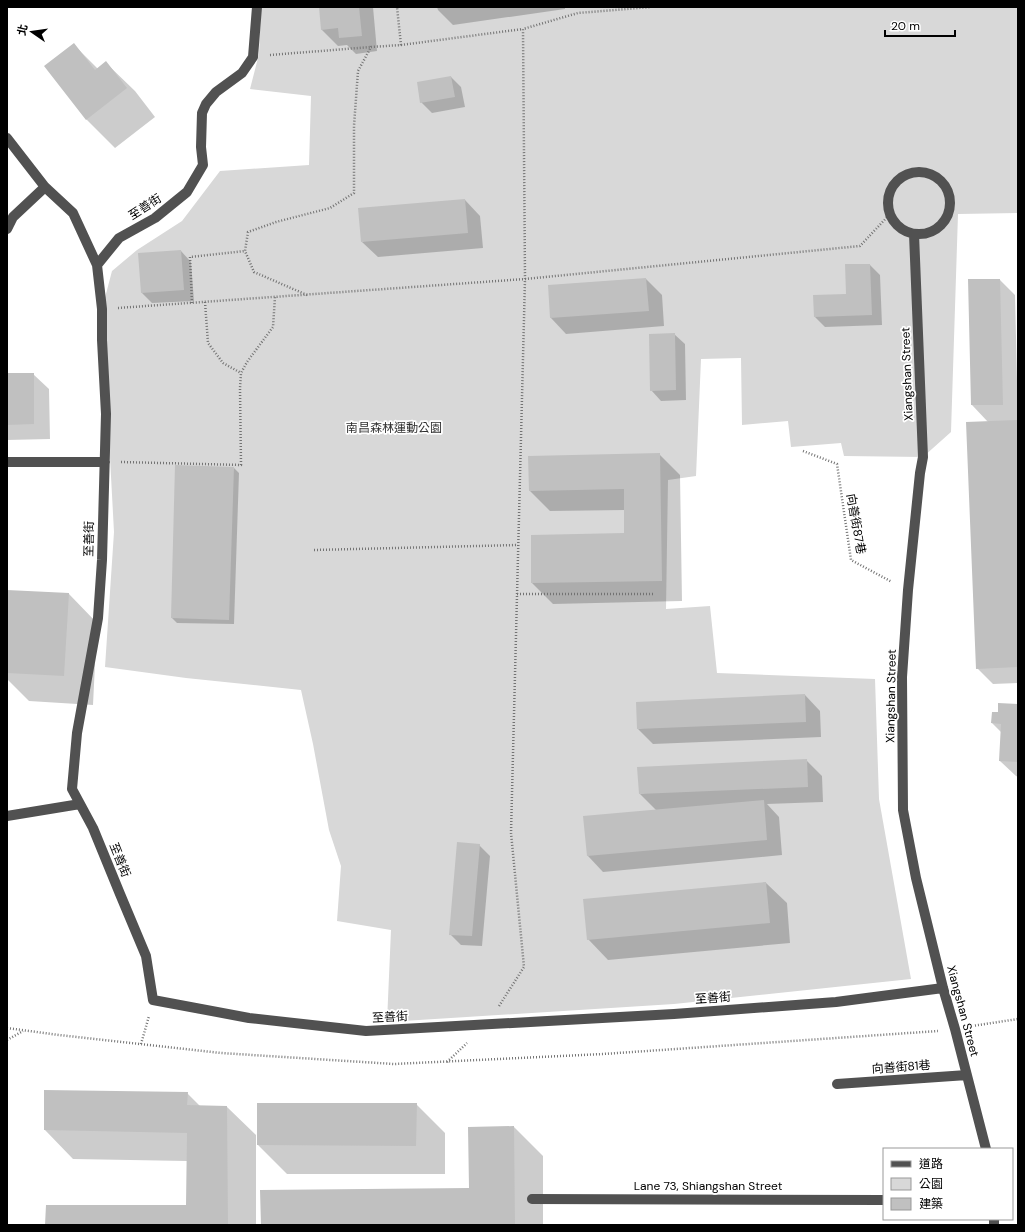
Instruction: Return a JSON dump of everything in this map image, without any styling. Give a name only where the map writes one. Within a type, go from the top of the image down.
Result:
[{"type":"street","name":"至善街","points":[[257,7],[253,56],[242,73],[216,92],[206,104],[202,113],[200,147],[203,165],[187,192],[155,218],[119,238],[97,265],[102,309],[106,414],[102,560],[98,618],[77,733],[72,789],[93,828],[146,956],[153,1000],[248,1018],[366,1031],[674,1014],[836,1002],[943,988]]},
{"type":"street","points":[[7,138],[45,187],[73,213],[97,265]]},
{"type":"street","points":[[918,171],[929,173],[937,177],[944,184],[949,194],[950,204],[948,215],[943,224],[934,231],[924,234],[914,234],[904,230],[895,223],[890,214],[888,204],[889,194],[893,185],[908,173],[918,171]]},
{"type":"street","points":[[7,229],[13,217],[45,187]]},
{"type":"street","name":"Xiangshan Street","points":[[914,234],[923,457],[908,590],[902,677],[903,810],[916,878],[943,988],[986,1148]]},
{"type":"street","points":[[7,462],[105,462]]},
{"type":"street","points":[[7,816],[80,804]]},
{"type":"street","name":"向善街81巷","points":[[837,1084],[967,1075]]},
{"type":"street","name":"Lane 73, Shiangshan Street","points":[[532,1199],[883,1200]]},
{"type":"path","points":[[397,7],[401,45]]},
{"type":"path","points":[[577,7],[578,13]]},
{"type":"path","points":[[253,56],[371,46],[401,45],[523,30],[578,13],[651,7]]},
{"type":"path","points":[[487,1025],[524,967],[511,833],[525,279],[523,30]]},
{"type":"path","points":[[308,295],[254,272],[245,250],[248,232],[276,222],[330,208],[354,193],[354,126],[358,71],[371,46]]},
{"type":"path","points":[[102,309],[525,279],[860,246],[890,214]]},
{"type":"path","points":[[192,303],[190,257],[245,250]]},
{"type":"path","points":[[105,462],[241,465],[241,373],[247,362],[273,328],[275,297]]},
{"type":"path","points":[[205,302],[208,343],[223,363],[241,373]]},
{"type":"path","name":"向善街87巷","points":[[803,451],[837,464],[851,560],[908,590]]},
{"type":"path","points":[[314,550],[518,545]]},
{"type":"path","points":[[517,594],[653,594]]},
{"type":"path","points":[[141,1044],[153,1000]]},
{"type":"path","points":[[971,1026],[1018,1019]]},
{"type":"path","points":[[7,1028],[221,1053],[394,1064],[603,1054],[938,1031]]},
{"type":"path","points":[[7,1040],[23,1030]]},
{"type":"green space","name":"南昌森林運動公園","points":[[261,7],[1018,7],[1018,213],[958,214],[951,432],[923,457],[844,456],[841,443],[791,447],[788,421],[742,425],[741,358],[701,359],[696,476],[668,480],[666,609],[710,606],[717,673],[875,679],[879,799],[911,979],[674,1004],[387,1022],[391,930],[337,921],[341,866],[329,830],[301,690],[186,678],[105,667],[114,532],[102,309],[112,271],[137,250],[182,221],[220,171],[309,165],[311,96],[250,89],[259,54]]},
{"type":"building","points":[[319,7],[359,7],[362,36],[339,38],[338,28],[321,30]]},
{"type":"building","points":[[74,43],[95,70],[106,61],[127,88],[86,120],[44,66]]},
{"type":"building","points":[[451,76],[455,97],[420,103],[417,82]]},
{"type":"building","points":[[465,199],[468,233],[361,242],[358,208]]},
{"type":"building","points":[[181,250],[184,290],[141,293],[138,253]]},
{"type":"building","points":[[845,264],[870,264],[872,315],[814,317],[813,295],[846,294]]},
{"type":"building","points":[[646,278],[649,311],[550,318],[548,285]]},
{"type":"building","points":[[968,279],[1000,279],[1003,405],[971,405]]},
{"type":"building","points":[[675,333],[676,390],[650,391],[649,334]]},
{"type":"building","points":[[7,373],[34,373],[34,424],[7,425]]},
{"type":"building","points":[[1018,420],[1018,667],[976,669],[966,422]]},
{"type":"building","points":[[660,453],[662,581],[531,583],[531,535],[624,533],[624,489],[529,491],[528,456]]},
{"type":"building","points":[[175,465],[234,467],[229,620],[171,618]]},
{"type":"building","points":[[7,590],[69,593],[64,676],[7,673]]},
{"type":"building","points":[[805,694],[806,722],[637,729],[636,702]]},
{"type":"building","points":[[998,703],[1018,704],[1018,762],[999,761],[1001,724],[991,723],[992,712],[998,712]]},
{"type":"building","points":[[807,759],[808,787],[639,794],[637,767]]},
{"type":"building","points":[[764,800],[767,840],[587,856],[583,816]]},
{"type":"building","points":[[457,842],[480,844],[472,936],[449,935]]},
{"type":"building","points":[[766,882],[770,923],[587,940],[583,899]]},
{"type":"building","points":[[44,1090],[188,1092],[187,1105],[227,1106],[228,1225],[45,1225],[46,1205],[186,1205],[187,1133],[44,1130]]},
{"type":"building","points":[[257,1103],[417,1103],[416,1146],[257,1145]]},
{"type":"building","points":[[514,1126],[515,1225],[261,1225],[260,1190],[469,1188],[468,1127]]}]
